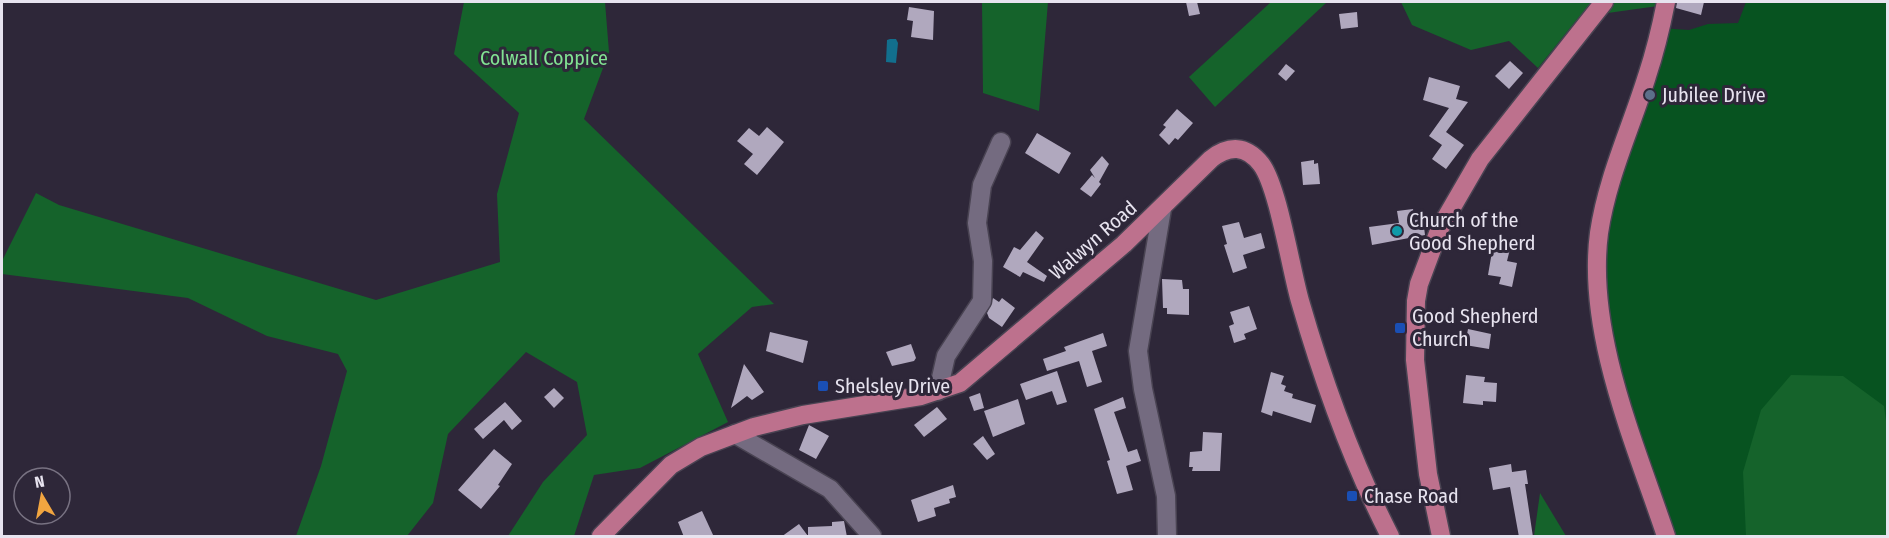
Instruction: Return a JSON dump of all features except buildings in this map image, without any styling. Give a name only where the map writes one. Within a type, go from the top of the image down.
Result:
[{"type":"main road","points":[[1441,537],[1428,474],[1415,360],[1419,284],[1440,228],[1480,159],[1604,2]]},
{"type":"main road","points":[[1666,2],[1647,76],[1611,182],[1599,233],[1598,276],[1604,333],[1616,387],[1666,537]]},
{"type":"main road","name":"Walwyn Road","points":[[602,537],[671,465],[700,447],[735,434],[821,411],[885,403],[938,391],[960,382],[982,366],[1162,209],[1196,173],[1224,149],[1241,148],[1263,166],[1271,187],[1300,300],[1321,369],[1376,510],[1390,537]]},
{"type":"street","points":[[938,391],[945,356],[982,301],[984,261],[977,223],[982,185],[1002,142]]},
{"type":"street","points":[[1162,209],[1138,351],[1143,389],[1166,496],[1167,537]]},
{"type":"street","points":[[735,434],[830,489],[872,537]]},
{"type":"green space","name":"Colwall Coppice","points":[[464,2],[605,2],[609,52],[584,119],[774,304],[752,307],[698,354],[728,422],[640,468],[594,475],[574,536],[508,536],[543,482],[587,435],[577,382],[526,352],[448,434],[433,503],[407,536],[296,536],[321,466],[347,371],[338,354],[267,336],[188,298],[2,274],[2,261],[36,193],[59,205],[376,300],[500,262],[497,194],[519,113],[454,54]]},
{"type":"green space","points":[[982,2],[1048,2],[1039,111],[983,93]]},
{"type":"green space","points":[[1271,2],[1327,2],[1215,107],[1189,77]]},
{"type":"green space","points":[[1401,2],[1659,2],[1658,6],[1579,17],[1538,68],[1509,41],[1471,50],[1412,25]]},
{"type":"green space","points":[[1746,2],[1887,2],[1887,536],[1666,536],[1602,313],[1608,231],[1637,106],[1660,28],[1689,30],[1708,24],[1738,23]]},
{"type":"green space","points":[[1791,375],[1843,376],[1884,406],[1888,436],[1887,536],[1746,536],[1743,472],[1761,410]]},
{"type":"green space","points":[[1540,493],[1566,536],[1534,536]]},
{"type":"water","points":[[896,39],[898,43],[896,63],[886,62],[887,40]]},
{"type":"place","name":"Jubilee Drive","points":[[1650,95]]},
{"type":"place","name":"Church of the Good Shepherd","points":[[1397,231]]},
{"type":"place","name":"Good Shepherd Church","points":[[1400,328]]},
{"type":"place","name":"Shelsley Drive","points":[[823,386]]},
{"type":"place","name":"Chase Road","points":[[1352,496]]}]
